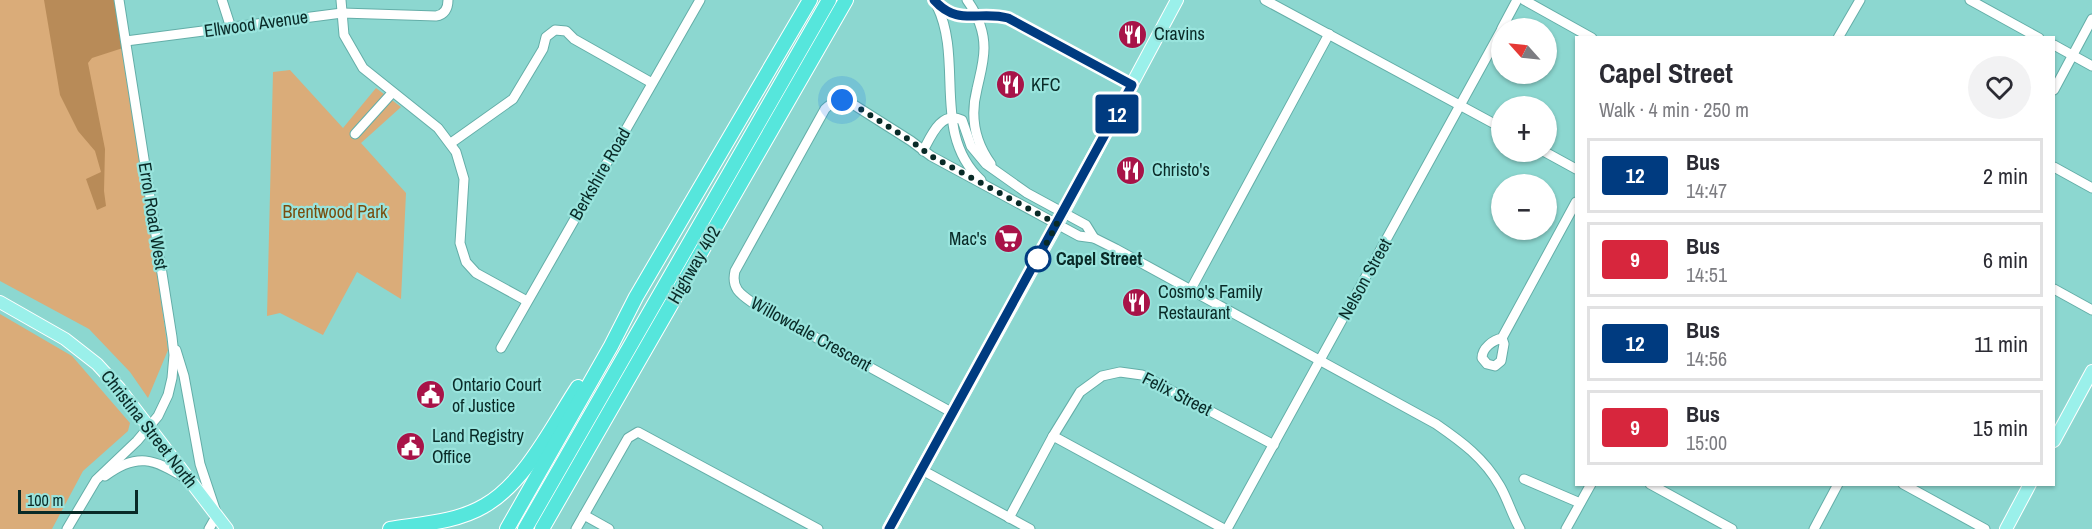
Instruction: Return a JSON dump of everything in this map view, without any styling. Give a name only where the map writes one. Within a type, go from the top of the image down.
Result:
[{"type":"highway","points":[[390,529],[442,520],[484,506],[505,490],[524,469],[636,297],[810,0]]},
{"type":"highway","name":"Highway 402","points":[[516,529],[820,0]]},
{"type":"highway","points":[[525,529],[829,0]]},
{"type":"highway","name":"Highway 402","points":[[542,529],[846,0]]},
{"type":"highway","points":[[552,529],[645,363],[690,273]]},
{"type":"highway","points":[[507,529],[611,346],[636,297]]},
{"type":"main road","points":[[889,529],[1177,0]]},
{"type":"main road","name":"Christina Street North","points":[[0,302],[65,339],[97,364],[227,529]]},
{"type":"main road","points":[[2055,433],[2092,371]]},
{"type":"main road","points":[[2006,529],[2029,486]]},
{"type":"street","name":"Errol Road West","points":[[82,499],[104,471],[149,428],[161,410],[170,387],[174,365],[172,337],[120,0]]},
{"type":"street","points":[[222,0],[231,28]]},
{"type":"street","points":[[341,0],[344,35],[348,46],[363,68],[438,128],[451,143],[464,179],[460,243],[463,258],[476,273],[528,301]]},
{"type":"street","name":"Ellwood Avenue","points":[[126,41],[342,13],[435,16],[446,10],[448,0]]},
{"type":"street","name":"Berkshire Road","points":[[501,348],[699,0]]},
{"type":"street","points":[[934,0],[942,9],[956,16],[994,15],[1008,18]]},
{"type":"street","points":[[934,0],[942,17],[948,44],[951,117],[958,146],[973,172],[987,186]]},
{"type":"street","points":[[967,0],[982,31],[984,49],[975,98],[974,119],[982,150],[1001,175]]},
{"type":"street","points":[[967,0],[980,11],[1008,18],[1132,85]]},
{"type":"street","points":[[1265,0],[1491,122]]},
{"type":"street","name":"Nelson Street","points":[[1508,18],[1517,0]]},
{"type":"street","points":[[1524,0],[1588,36]]},
{"type":"street","points":[[1839,36],[1860,0]]},
{"type":"street","points":[[1970,0],[2035,36]]},
{"type":"street","points":[[2055,88],[2092,19]]},
{"type":"street","points":[[451,143],[513,99],[543,49],[546,37],[555,30],[566,31],[574,39],[652,83]]},
{"type":"street","points":[[1191,289],[1329,34]]},
{"type":"street","points":[[2055,46],[2092,66]]},
{"type":"street","name":"Nelson Street","points":[[1225,529],[1274,445],[1491,49]]},
{"type":"street","points":[[356,134],[392,93]]},
{"type":"street","name":"Willowdale Crescent","points":[[923,151],[851,103],[842,100],[830,104],[825,109],[735,271],[733,279],[738,292],[753,303],[953,413]]},
{"type":"street","points":[[1060,218],[987,186],[923,151],[942,121],[951,117],[962,120],[974,152],[986,164],[1060,218],[1079,236],[1094,238],[1191,289],[1436,424],[1462,441],[1484,460],[1501,487],[1520,529]]},
{"type":"street","points":[[1557,159],[1575,168]]},
{"type":"street","points":[[2055,168],[2092,188]]},
{"type":"street","points":[[1502,338],[1575,204]]},
{"type":"street","points":[[2055,290],[2092,310]]},
{"type":"street","points":[[172,337],[184,376],[200,464],[217,515],[209,529]]},
{"type":"street","name":"Felix Street","points":[[1010,518],[1053,436],[1080,392],[1102,376],[1120,372],[1142,375],[1274,445]]},
{"type":"street","points":[[576,529],[628,438],[638,432],[818,529]]},
{"type":"street","points":[[1053,436],[1225,529]]},
{"type":"street","points":[[67,529],[82,499],[106,476],[123,464],[132,461],[159,463],[189,480]]},
{"type":"street","points":[[922,470],[1030,529]]},
{"type":"street","points":[[1524,479],[1580,503]]},
{"type":"street","points":[[1566,529],[1590,486]]},
{"type":"street","points":[[1654,486],[1732,529]]},
{"type":"street","points":[[1814,529],[1837,486]]},
{"type":"street","points":[[1907,486],[1985,529]]},
{"type":"street","points":[[584,515],[609,529]]},
{"type":"green space","points":[[0,0],[118,0],[168,350],[148,398],[130,372],[89,329],[0,281]]},
{"type":"green space","name":"Brentwood Park","points":[[290,70],[343,128],[376,88],[401,107],[361,143],[406,193],[401,299],[357,272],[323,335],[280,313],[267,316],[273,72]]},
{"type":"green space","points":[[0,314],[72,356],[130,423],[128,431],[83,471],[52,529],[0,529]]},
{"type":"shaded area","points":[[44,0],[118,0],[126,47],[92,58],[88,63],[105,149],[106,206],[97,210],[86,179],[101,172],[95,151],[78,131],[60,95]]},
{"type":"bus line","name":"12","points":[[889,529],[1132,85],[1008,18],[988,15],[961,17],[942,9],[934,0]]},
{"type":"place","name":"Cravins","points":[[1133,34]]},
{"type":"place","name":"KFC","points":[[1010,85]]},
{"type":"place","name":"Christo's","points":[[1131,170]]},
{"type":"place","name":"Mac's","points":[[1008,239]]},
{"type":"place","name":"Capel Street","points":[[1038,259]]},
{"type":"place","name":"Cosmo's Family Restaurant","points":[[1137,302]]},
{"type":"place","name":"Ontario Court of Justice","points":[[431,395]]},
{"type":"place","name":"Land Registry Office","points":[[411,446]]},
{"type":"route","points":[[842,100],[851,103],[931,156],[1057,224],[1035,264],[1038,259]]}]
